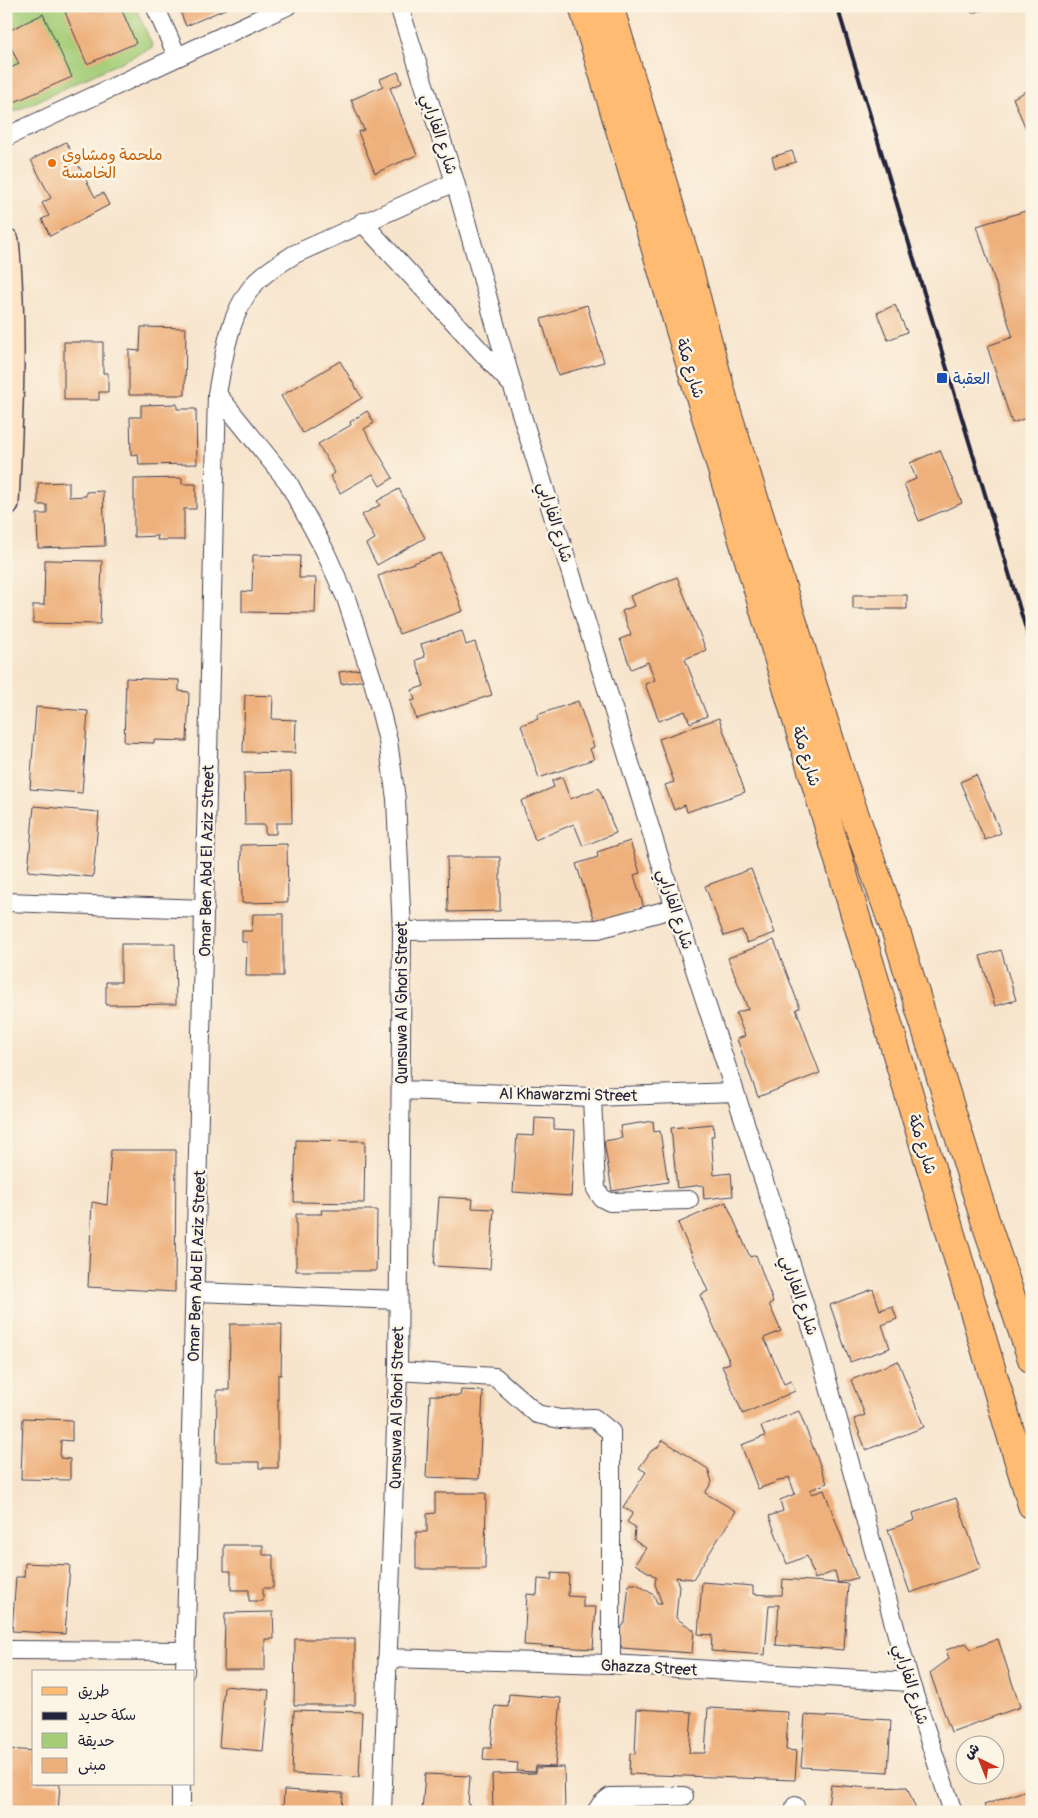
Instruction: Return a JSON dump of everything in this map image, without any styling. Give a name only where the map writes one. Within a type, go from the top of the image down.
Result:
[{"type":"main road","name":"شارع مكة","points":[[583,6],[1032,1505]]},
{"type":"main road","name":"شارع مكة","points":[[609,6],[687,263],[726,406],[842,779],[897,935],[985,1220],[1032,1359]]},
{"type":"main road","points":[[6,241],[12,295],[6,503]]},
{"type":"street","points":[[155,6],[177,56]]},
{"type":"street","points":[[6,137],[287,6]]},
{"type":"street","name":"شارع الفارابي","points":[[399,6],[455,182],[514,387],[675,908],[818,1347],[910,1682],[953,1812]]},
{"type":"street","name":"Omar Ben Abd El Aziz Street","points":[[185,1670],[217,394],[234,321],[244,299],[257,281],[295,254],[362,222],[455,182]]},
{"type":"street","points":[[362,222],[514,387]]},
{"type":"street","name":"Qunsuwa Al Ghori Street","points":[[217,394],[288,482],[307,514],[346,598],[360,637],[388,741],[396,799],[402,931],[398,1372],[382,1812]]},
{"type":"street","points":[[6,902],[205,910]]},
{"type":"street","points":[[402,931],[598,929],[675,908]]},
{"type":"street","name":"Al Khawarzmi Street","points":[[401,1090],[592,1097],[735,1092]]},
{"type":"street","points":[[592,1097],[596,1190],[602,1198],[610,1202],[689,1200]]},
{"type":"street","points":[[196,1292],[398,1300]]},
{"type":"street","points":[[398,1372],[495,1377],[537,1414],[560,1418],[594,1418],[611,1432],[611,1664]]},
{"type":"street","points":[[6,1650],[186,1651]]},
{"type":"street","name":"Ghazza Street","points":[[387,1658],[611,1664],[910,1682]]},
{"type":"street","points":[[180,1812],[181,1786]]},
{"type":"street","points":[[596,1812],[601,1804],[610,1797],[684,1796]]},
{"type":"green space","points":[[6,6],[135,6],[153,47],[14,112],[6,95]]},
{"type":"building","points":[[77,6],[120,6],[136,43],[87,64],[65,12]]},
{"type":"building","points":[[178,6],[232,6],[186,26]]},
{"type":"building","points":[[970,6],[992,6],[992,7],[972,13]]},
{"type":"building","points":[[43,14],[72,77],[12,103],[6,91],[6,70],[19,64],[6,37],[6,32]]},
{"type":"building","points":[[398,72],[402,83],[390,88],[417,155],[375,173],[358,132],[364,130],[351,100],[383,86],[380,79]]},
{"type":"building","points":[[1029,90],[1032,96],[1032,143],[1013,98]]},
{"type":"building","points":[[66,142],[95,197],[103,193],[109,205],[50,236],[42,219],[49,216],[42,203],[51,198],[31,160]]},
{"type":"building","points":[[792,151],[796,162],[775,168],[772,157]]},
{"type":"building","points":[[1032,209],[1032,416],[1012,423],[987,346],[1013,337],[977,226]]},
{"type":"building","points":[[587,305],[604,362],[558,375],[541,319]]},
{"type":"building","points":[[895,305],[907,332],[888,340],[877,313]]},
{"type":"building","points":[[141,327],[186,328],[185,395],[129,395],[129,350],[140,351]]},
{"type":"building","points":[[64,342],[103,342],[103,373],[108,373],[108,392],[99,392],[99,400],[64,400]]},
{"type":"building","points":[[340,361],[362,398],[303,433],[281,396]]},
{"type":"building","points":[[177,404],[177,409],[196,409],[197,464],[139,465],[138,454],[131,455],[130,417],[141,417],[141,405]]},
{"type":"building","points":[[367,411],[374,423],[364,429],[393,478],[380,486],[373,474],[340,493],[330,476],[335,473],[318,444],[351,425],[350,422]]},
{"type":"building","points":[[940,450],[962,503],[919,521],[904,484],[916,479],[910,463]]},
{"type":"building","points":[[182,478],[182,484],[196,484],[196,509],[184,509],[184,540],[157,540],[158,536],[134,537],[134,479]]},
{"type":"building","points":[[69,482],[69,497],[86,496],[86,492],[103,491],[105,546],[38,548],[37,514],[47,514],[47,505],[38,505],[38,483]]},
{"type":"building","points":[[399,489],[425,538],[377,565],[366,544],[375,539],[362,515],[380,505],[377,501]]},
{"type":"building","points":[[441,553],[463,611],[399,634],[378,576]]},
{"type":"building","points":[[253,555],[300,556],[299,578],[316,578],[315,613],[242,612],[242,591],[252,592]]},
{"type":"building","points":[[45,560],[102,561],[100,624],[33,623],[33,605],[44,605]]},
{"type":"building","points":[[677,577],[706,650],[685,659],[707,716],[690,723],[685,711],[659,721],[645,684],[655,680],[648,662],[631,669],[620,639],[631,635],[622,611],[634,606],[630,596]]},
{"type":"building","points":[[853,595],[907,595],[907,609],[853,609]]},
{"type":"building","points":[[462,631],[466,645],[475,642],[492,695],[416,719],[411,701],[415,700],[412,690],[424,686],[416,660],[425,657],[421,644]]},
{"type":"building","points":[[362,669],[364,680],[341,684],[339,672]]},
{"type":"building","points":[[126,678],[179,680],[179,691],[189,692],[187,741],[154,740],[154,743],[124,742]]},
{"type":"building","points":[[245,695],[273,696],[272,719],[296,720],[295,753],[243,752]]},
{"type":"building","points":[[578,701],[594,747],[590,749],[594,759],[539,778],[521,725],[538,719],[537,715]]},
{"type":"building","points":[[36,707],[88,711],[82,793],[30,789]]},
{"type":"building","points":[[719,718],[745,792],[687,812],[685,805],[674,810],[665,785],[674,782],[659,739]]},
{"type":"building","points":[[291,772],[292,823],[276,823],[276,834],[265,834],[265,825],[245,825],[244,773]]},
{"type":"building","points":[[976,775],[1001,833],[985,840],[960,782]]},
{"type":"building","points":[[562,777],[570,799],[599,788],[616,833],[583,846],[574,824],[535,840],[521,801],[554,787],[552,781]]},
{"type":"building","points":[[34,806],[99,812],[93,877],[28,871]]},
{"type":"building","points":[[630,841],[640,873],[634,875],[644,908],[596,924],[576,864],[598,857],[597,852]]},
{"type":"building","points":[[287,844],[288,902],[242,903],[241,845]]},
{"type":"building","points":[[447,857],[500,857],[500,911],[448,912]]},
{"type":"building","points":[[751,869],[775,933],[747,943],[742,930],[724,936],[705,886]]},
{"type":"building","points":[[253,914],[283,914],[283,976],[246,976],[247,942],[242,942],[242,931],[252,931]]},
{"type":"building","points":[[774,940],[800,1008],[796,1009],[820,1073],[758,1097],[737,1039],[745,1036],[736,1013],[748,1009],[728,958]]},
{"type":"building","points":[[121,944],[175,944],[176,1004],[106,1005],[106,982],[121,982]]},
{"type":"building","points":[[1001,950],[1016,1000],[995,1006],[980,956]]},
{"type":"building","points":[[535,1118],[554,1119],[554,1129],[575,1130],[571,1196],[513,1192],[517,1135],[534,1136]]},
{"type":"building","points":[[653,1121],[654,1132],[660,1131],[668,1182],[612,1191],[604,1141],[622,1138],[620,1126]]},
{"type":"building","points":[[713,1124],[714,1136],[711,1136],[714,1175],[731,1173],[733,1196],[704,1199],[703,1185],[677,1188],[671,1128]]},
{"type":"building","points":[[296,1140],[365,1141],[364,1203],[294,1202]]},
{"type":"building","points":[[111,1150],[176,1150],[175,1292],[88,1287],[92,1202],[107,1205]]},
{"type":"building","points":[[439,1197],[473,1199],[472,1208],[494,1209],[490,1269],[434,1266]]},
{"type":"building","points":[[726,1202],[750,1257],[756,1255],[773,1302],[769,1304],[781,1331],[764,1338],[784,1384],[791,1381],[795,1391],[743,1414],[722,1366],[730,1363],[700,1295],[708,1291],[678,1223]]},
{"type":"building","points":[[321,1210],[377,1210],[376,1271],[296,1271],[296,1214],[322,1214]]},
{"type":"building","points":[[873,1289],[880,1310],[892,1306],[897,1319],[882,1325],[890,1348],[850,1362],[830,1305]]},
{"type":"building","points":[[230,1324],[282,1324],[281,1375],[278,1375],[278,1468],[259,1468],[259,1462],[216,1462],[217,1390],[229,1390]]},
{"type":"building","points":[[898,1361],[924,1427],[866,1450],[854,1419],[865,1415],[851,1380]]},
{"type":"building","points":[[461,1390],[483,1391],[479,1479],[426,1477],[430,1395],[460,1396]]},
{"type":"building","points":[[799,1411],[827,1483],[810,1490],[812,1494],[824,1490],[857,1578],[838,1583],[835,1571],[815,1579],[807,1556],[787,1564],[769,1516],[783,1511],[780,1500],[795,1494],[789,1477],[758,1489],[741,1445],[765,1436],[761,1426]]},
{"type":"building","points":[[23,1418],[72,1420],[72,1441],[61,1440],[60,1458],[70,1459],[70,1480],[21,1479]]},
{"type":"building","points":[[663,1440],[708,1469],[712,1482],[705,1493],[736,1511],[693,1579],[676,1577],[679,1586],[676,1618],[694,1630],[692,1653],[622,1648],[617,1635],[625,1622],[629,1584],[637,1584],[654,1595],[657,1604],[662,1604],[655,1584],[656,1577],[635,1564],[646,1548],[634,1540],[635,1527],[627,1522],[633,1513],[623,1507],[646,1472],[639,1468],[651,1451],[657,1448]]},
{"type":"building","points":[[435,1493],[486,1493],[485,1569],[416,1569],[416,1532],[427,1532],[427,1514],[435,1513]]},
{"type":"building","points":[[956,1498],[981,1568],[910,1593],[888,1530],[915,1520],[913,1513]]},
{"type":"building","points":[[224,1545],[263,1545],[263,1555],[273,1555],[273,1588],[263,1588],[263,1601],[249,1601],[249,1590],[231,1590],[231,1571],[224,1571]]},
{"type":"building","points":[[25,1563],[70,1565],[65,1634],[12,1631],[16,1577],[24,1577]]},
{"type":"building","points":[[552,1573],[569,1574],[568,1596],[583,1597],[583,1607],[596,1607],[593,1649],[524,1645],[527,1594],[537,1595],[538,1579],[551,1580]]},
{"type":"building","points":[[783,1579],[848,1584],[844,1650],[776,1645],[779,1605],[769,1605],[765,1655],[711,1651],[712,1635],[698,1634],[702,1582],[753,1586],[753,1594],[770,1595],[782,1595]]},
{"type":"building","points":[[273,1612],[274,1639],[265,1639],[265,1670],[224,1670],[225,1613]]},
{"type":"building","points":[[295,1639],[355,1639],[355,1705],[294,1705]]},
{"type":"building","points":[[998,1639],[1020,1707],[951,1732],[930,1673],[949,1659],[946,1650],[966,1643],[971,1649]]},
{"type":"building","points":[[224,1686],[269,1690],[263,1751],[219,1747]]},
{"type":"building","points":[[509,1694],[561,1698],[555,1767],[536,1766],[535,1772],[517,1771],[518,1763],[483,1760],[484,1748],[491,1748],[495,1706],[508,1707]]},
{"type":"building","points":[[708,1708],[788,1712],[786,1750],[797,1751],[795,1780],[629,1774],[630,1753],[635,1754],[637,1709],[692,1712],[689,1753],[705,1753]]},
{"type":"building","points":[[294,1710],[362,1712],[359,1777],[292,1774]]},
{"type":"building","points":[[805,1715],[891,1720],[888,1772],[801,1767]]},
{"type":"building","points":[[9,1749],[32,1751],[32,1786],[60,1786],[58,1812],[6,1812]]},
{"type":"building","points":[[564,1767],[565,1812],[493,1812],[492,1774],[536,1773],[536,1768]]},
{"type":"building","points":[[425,1774],[470,1776],[468,1805],[470,1805],[470,1812],[422,1812]]},
{"type":"building","points":[[831,1785],[871,1788],[907,1787],[917,1812],[827,1812]]},
{"type":"building","points":[[284,1790],[343,1793],[342,1812],[283,1812]]},
{"type":"building","points":[[1027,1790],[1032,1803],[1032,1812],[987,1812],[984,1805]]},
{"type":"railway","points":[[837,6],[1032,649]]},
{"type":"place","name":"ملحمة ومشاوي الخامسة","points":[[52,163]]},
{"type":"place","name":"العقبة","points":[[942,378]]}]
